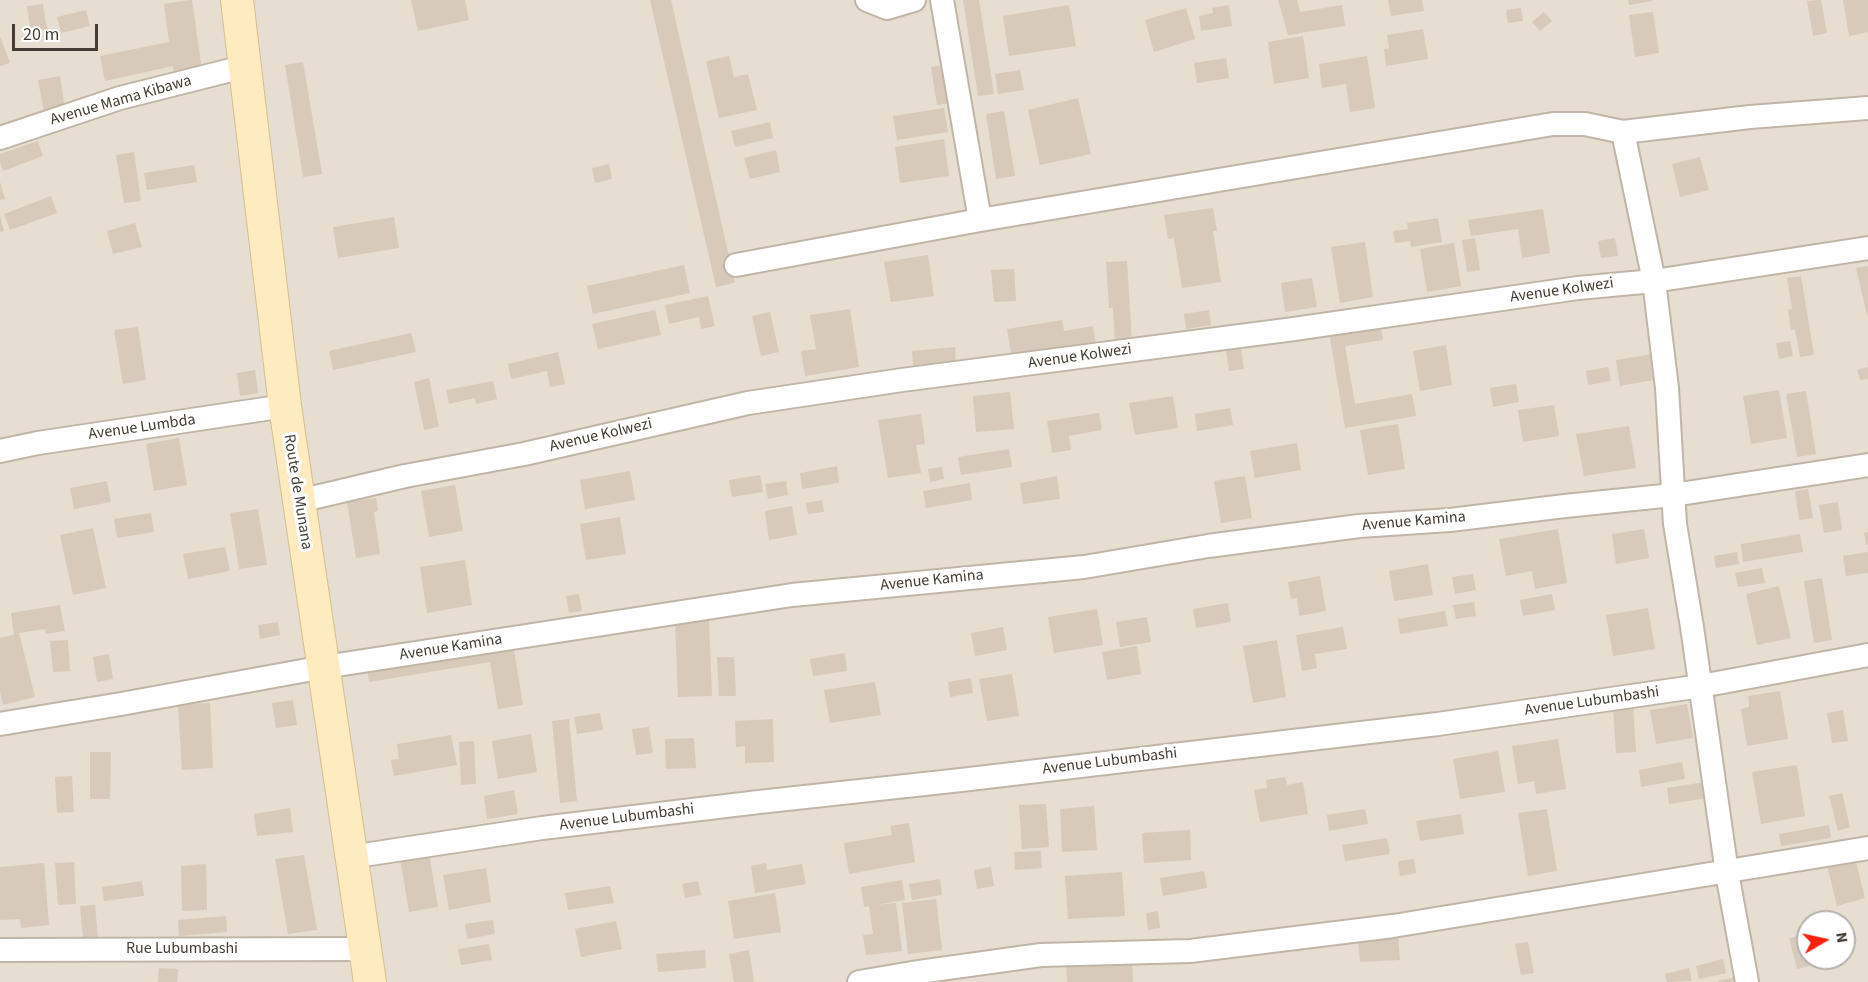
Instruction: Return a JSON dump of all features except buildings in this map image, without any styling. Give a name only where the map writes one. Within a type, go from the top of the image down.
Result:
[{"type":"main road","name":"Route de Munana","points":[[237,0],[243,68],[285,406],[370,982]]},
{"type":"street","points":[[867,0],[887,8],[914,0]]},
{"type":"street","points":[[942,0],[980,220]]},
{"type":"street","name":"Avenue Mama Kibawa","points":[[0,138],[120,98],[243,68]]},
{"type":"street","points":[[736,265],[980,220],[1553,124],[1585,124],[1623,132],[1750,117],[1868,108]]},
{"type":"street","points":[[1623,132],[1654,281],[1667,388],[1675,524],[1701,686],[1727,873],[1747,982]]},
{"type":"street","name":"Avenue Kolwezi","points":[[299,501],[405,476],[524,454],[748,404],[902,380],[1578,288],[1654,281],[1868,248]]},
{"type":"street","name":"Avenue Lumbda","points":[[0,451],[38,443],[285,406]]},
{"type":"street","name":"Avenue Kamina","points":[[0,723],[324,668],[792,595],[1084,567],[1208,546],[1359,526],[1450,520],[1673,495],[1868,465]]},
{"type":"street","name":"Avenue Lubumbashi","points":[[350,857],[542,828],[1438,724],[1701,686],[1868,655]]},
{"type":"street","points":[[859,982],[1041,955],[1190,951],[1393,926],[1868,849]]},
{"type":"street","name":"Rue Lubumbashi","points":[[0,950],[365,949]]},
{"type":"shaded area","points":[[0,0],[1868,0],[1868,982],[0,982]]}]
